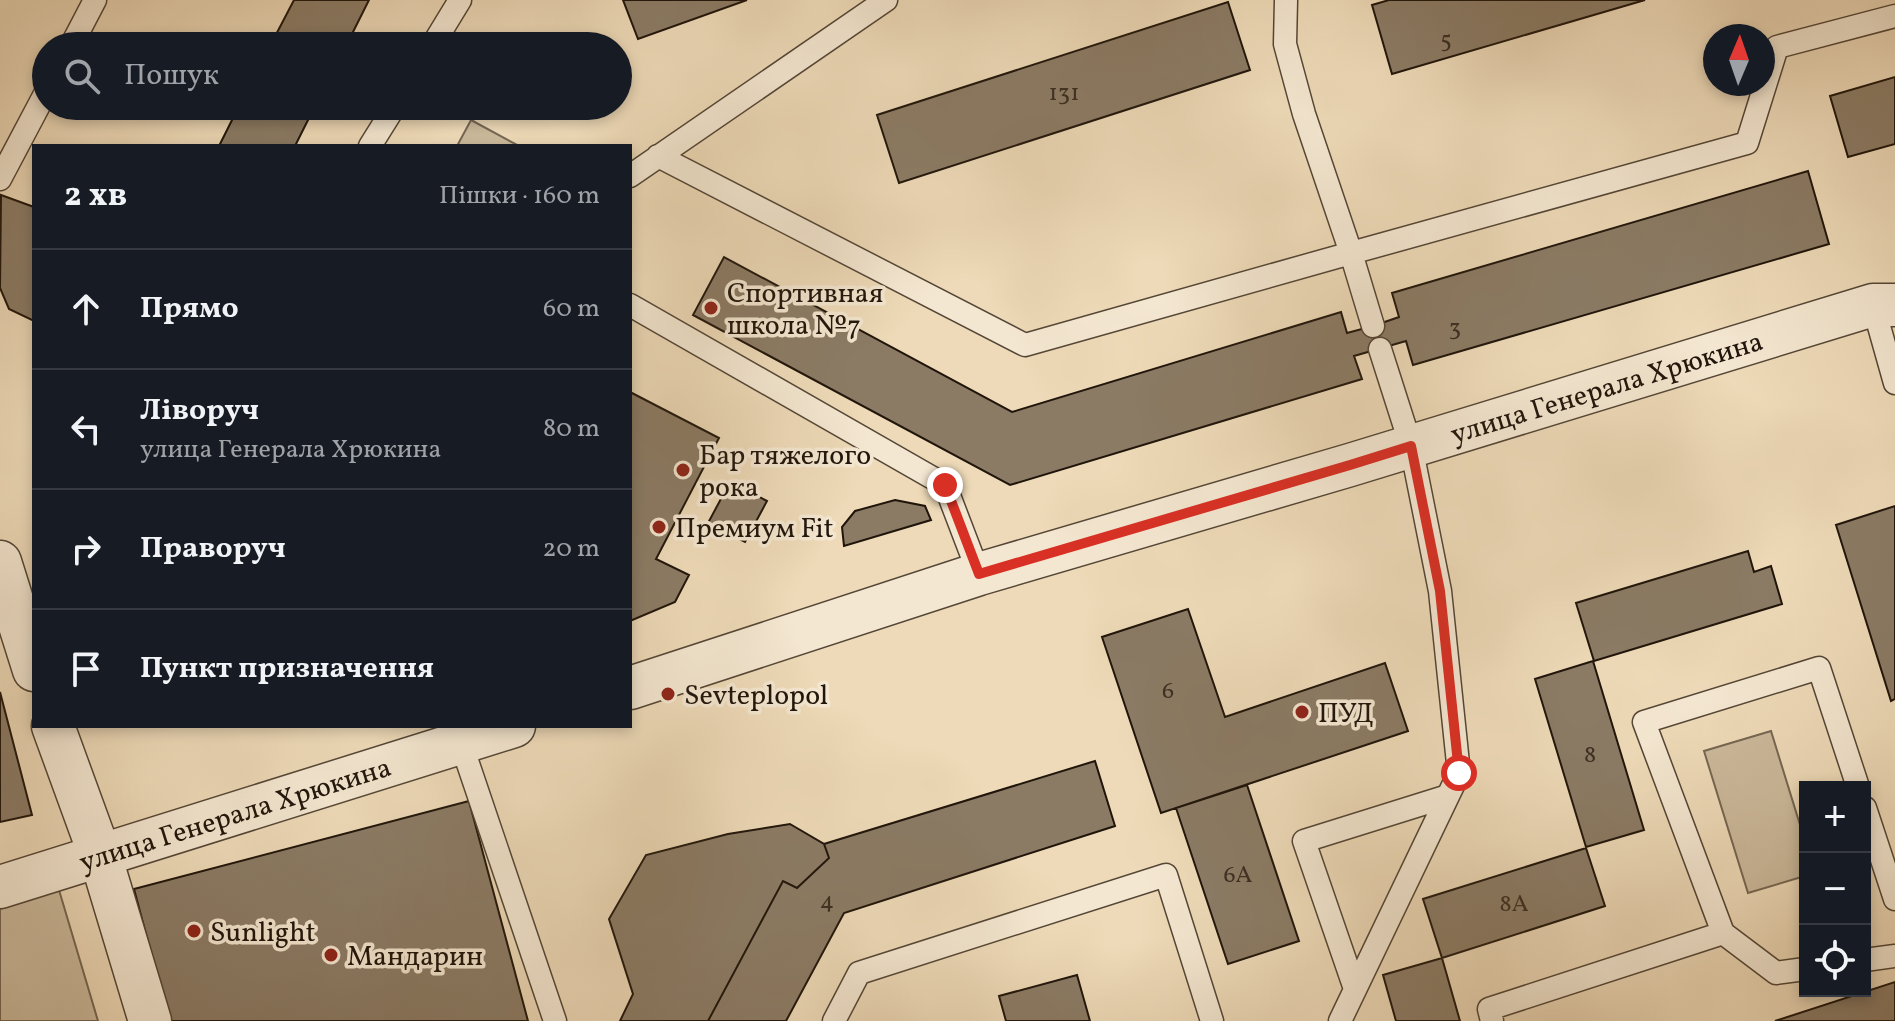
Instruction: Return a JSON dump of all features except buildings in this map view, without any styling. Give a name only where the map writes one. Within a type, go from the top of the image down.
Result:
[{"type":"street","name":"улица Генерала Хрюкина","points":[[632,687],[979,574],[1884,305]]},
{"type":"street","points":[[0,562],[32,664]]},
{"type":"street","points":[[54,728],[100,855],[150,1021]]},
{"type":"street","name":"улица Генерала Хрюкина","points":[[0,887],[508,728]]},
{"type":"lane","points":[[78,32],[95,0]]},
{"type":"lane","points":[[441,32],[460,0]]},
{"type":"lane","points":[[632,175],[886,0]]},
{"type":"lane","points":[[1286,0],[1285,44],[1304,114],[1373,326]]},
{"type":"lane","points":[[658,156],[1025,345],[1747,143],[1777,47],[1895,16]]},
{"type":"lane","points":[[0,179],[32,118]]},
{"type":"lane","points":[[371,144],[386,120]]},
{"type":"lane","points":[[1884,305],[1895,383]]},
{"type":"lane","points":[[632,306],[945,485],[979,574]]},
{"type":"lane","points":[[1340,1021],[1459,773],[1440,591],[1411,446],[1380,349]]},
{"type":"lane","points":[[1799,970],[1776,973],[1723,933],[1644,722],[1819,668],[1856,781]]},
{"type":"lane","points":[[461,743],[555,1021]]},
{"type":"lane","points":[[1355,989],[1304,841],[1448,796]]},
{"type":"lane","points":[[1871,826],[1895,899]]},
{"type":"lane","points":[[834,1021],[859,973],[1166,875],[1212,1021]]},
{"type":"lane","points":[[1492,1021],[1489,1009],[1723,933]]},
{"type":"lane","points":[[1871,959],[1895,956]]},
{"type":"shaded area","points":[[471,120],[515,144],[458,144]]},
{"type":"shaded area","points":[[1771,731],[1799,822],[1799,878],[1748,893],[1704,751]]},
{"type":"shaded area","points":[[59,890],[98,1021],[0,1021],[0,909]]},
{"type":"place","name":"Спортивная школа №7","points":[[711,308]]},
{"type":"place","name":"Бар тяжелого рока","points":[[683,470]]},
{"type":"place","name":"Премиум Fit","points":[[659,527]]},
{"type":"place","name":"Sevteplopol","points":[[668,694]]},
{"type":"place","name":"ПУД","points":[[1302,712]]},
{"type":"place","name":"Sunlight","points":[[194,931]]},
{"type":"place","name":"Мандарин","points":[[331,955]]},
{"type":"route","points":[[945,485],[979,574],[1411,446],[1440,591],[1459,773]]}]
